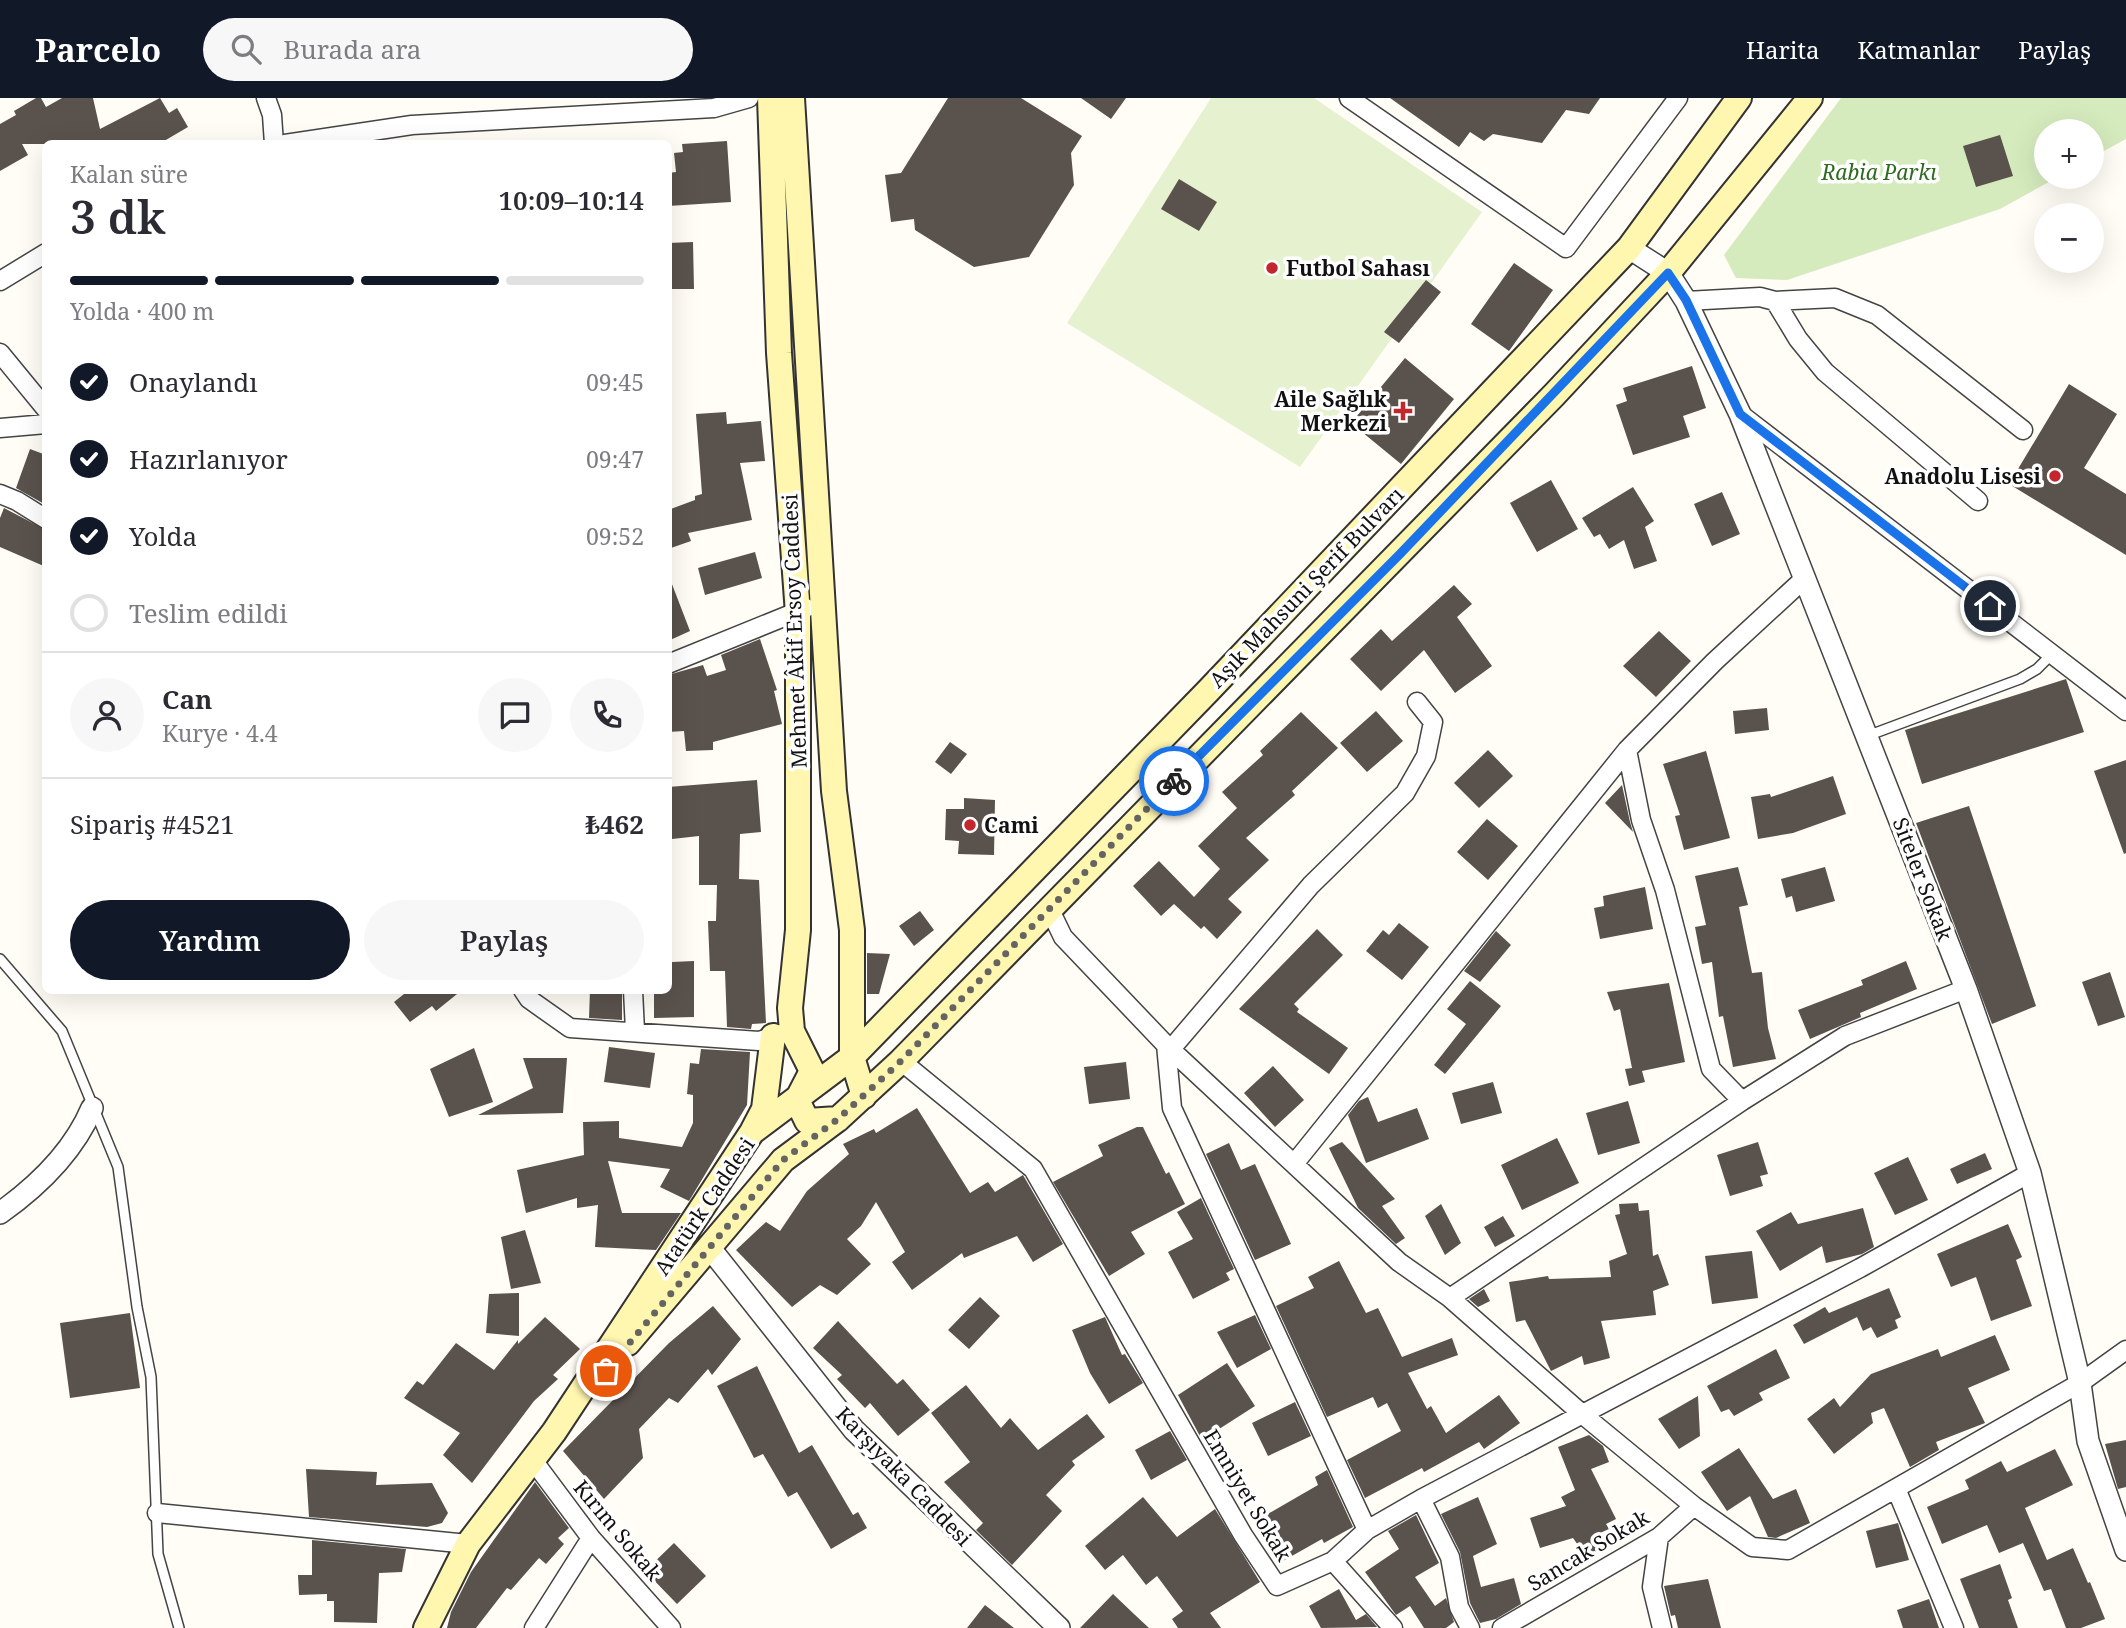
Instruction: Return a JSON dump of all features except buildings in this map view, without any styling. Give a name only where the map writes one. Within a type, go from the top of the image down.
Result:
[{"type":"main road","name":"Mehmet Âkif Ersoy Caddesi","points":[[770,98],[779,353],[798,614],[798,930],[790,1008],[782,1033],[812,1071],[797,1100]]},
{"type":"main road","name":"Mehmet Âkif Ersoy Caddesi","points":[[792,98],[834,790],[852,930],[852,1057],[864,1096]]},
{"type":"main road","name":"Aşık Mahsuni Şerif Bulvarı","points":[[852,1057],[1208,691],[1629,248],[1739,98]]},
{"type":"main road","name":"Aşık Mahsuni Şerif Bulvarı","points":[[554,1432],[783,1160],[838,1119],[901,1061],[1400,554],[1668,273],[1810,98]]},
{"type":"main road","points":[[752,1132],[764,1109],[782,1033]]},
{"type":"main road","name":"Atatürk Caddesi","points":[[426,1628],[468,1544],[554,1432],[752,1132],[852,1057]]},
{"type":"main road","points":[[797,1100],[807,1121],[838,1119]]},
{"type":"street","points":[[266,98],[272,115],[274,140]]},
{"type":"street","points":[[312,140],[412,125],[714,108],[749,98]]},
{"type":"street","points":[[1349,98],[1566,248],[1678,98]]},
{"type":"street","name":"Siteler Sokak","points":[[1629,248],[1668,273],[1686,300],[1740,414],[1966,989],[2030,1174],[2080,1383],[2088,1441],[2126,1550]]},
{"type":"street","points":[[0,281],[42,255]]},
{"type":"street","points":[[1686,300],[1760,296],[1774,302],[1835,298],[1877,315],[2023,430]]},
{"type":"street","points":[[1774,302],[1825,372],[1978,501]]},
{"type":"street","points":[[0,353],[42,404]]},
{"type":"street","points":[[1740,414],[2126,711]]},
{"type":"street","points":[[0,428],[42,424]]},
{"type":"street","points":[[0,494],[17,500],[42,516]]},
{"type":"street","points":[[1294,1164],[1627,750],[1715,661],[1805,578]]},
{"type":"street","points":[[672,662],[798,614],[824,596]]},
{"type":"street","points":[[1367,1530],[1172,1108],[1169,1047],[1311,885],[1405,793],[1426,756],[1433,722],[1417,702]]},
{"type":"street","points":[[1627,750],[1641,820],[1665,890],[1711,1069],[1742,1101]]},
{"type":"street","points":[[1049,908],[1063,937],[1169,1047],[1399,1262],[1450,1298],[1582,1414],[1694,1506],[1752,1547],[1788,1550],[1897,1491],[2080,1383],[2126,1350]]},
{"type":"street","points":[[1450,1298],[1742,1101],[1845,1036],[1966,989]]},
{"type":"street","points":[[526,994],[570,1028],[759,1041],[782,1033]]},
{"type":"street","points":[[633,994],[635,1031]]},
{"type":"street","name":"Emniyet Sokak","points":[[901,1061],[1033,1169],[1243,1535],[1277,1586],[1333,1561],[1367,1530],[1421,1499],[1860,1268],[2030,1174]]},
{"type":"street","points":[[0,1213],[40,1184],[84,1126],[92,1108]]},
{"type":"street","name":"Karşıyaka Caddesi","points":[[709,1247],[854,1430],[1059,1628]]},
{"type":"street","name":"Kırım Sokak","points":[[532,1459],[591,1538],[671,1628]]},
{"type":"street","points":[[1897,1491],[1954,1628]]},
{"type":"street","points":[[1421,1499],[1450,1557],[1459,1607],[1470,1628]]},
{"type":"street","name":"Sancak Sokak","points":[[1502,1628],[1659,1537],[1694,1506]]},
{"type":"street","points":[[157,1513],[468,1544]]},
{"type":"street","points":[[1659,1537],[1652,1587],[1662,1628]]},
{"type":"street","points":[[534,1628],[591,1538]]},
{"type":"street","points":[[1333,1561],[1393,1628]]},
{"type":"lane","points":[[1867,736],[2020,679],[2037,669],[2052,654]]},
{"type":"lane","points":[[0,959],[62,1031],[118,1167],[137,1307],[151,1377],[158,1554],[179,1628]]},
{"type":"green space","name":"Futbol Sahası","points":[[1211,98],[1314,98],[1482,212],[1300,467],[1067,323]]},
{"type":"green space","name":"Rabia Parkı","points":[[1841,98],[2126,98],[2126,139],[2104,151],[2104,119],[2034,119],[2034,189],[2036,189],[2000,209],[1787,280],[1736,278],[1724,255]]},
{"type":"way so far","points":[[606,1371],[783,1160],[838,1119],[901,1061],[1174,781]]},
{"type":"place","name":"Futbol Sahası","points":[[1272,268]]},
{"type":"place","name":"Aile Sağlık Merkezi","points":[[1403,411]]},
{"type":"place","name":"Anadolu Lisesi","points":[[2055,476]]},
{"type":"place","name":"Cami","points":[[970,825]]},
{"type":"route","points":[[1174,781],[1400,554],[1668,273],[1686,300],[1740,414],[1990,606]]}]
